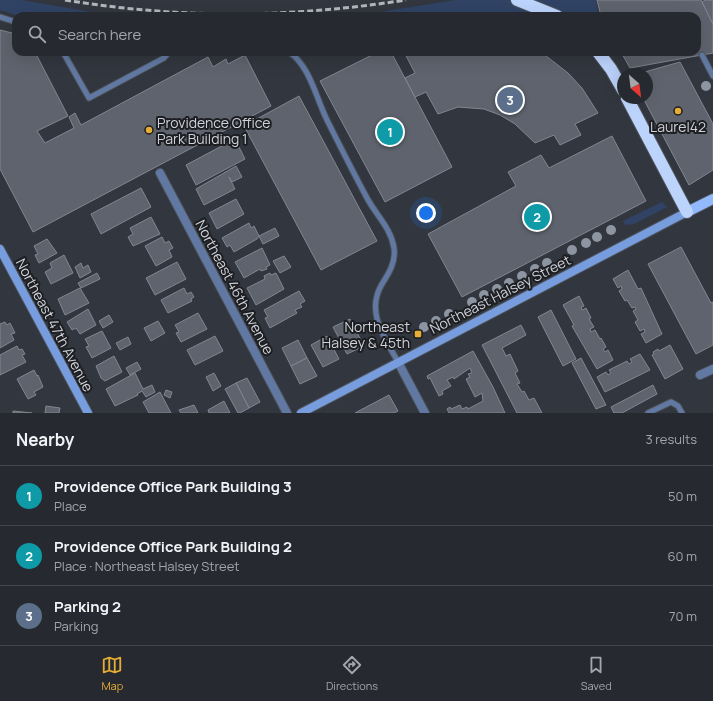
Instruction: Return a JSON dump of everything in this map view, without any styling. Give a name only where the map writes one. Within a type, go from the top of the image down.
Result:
[{"type":"highway","points":[[517,0],[547,12]]},
{"type":"highway","points":[[601,56],[617,80]]},
{"type":"highway","points":[[630,104],[687,212]]},
{"type":"main road","name":"Northeast Halsey Street","points":[[301,413],[713,199]]},
{"type":"main road","name":"Northeast 47th Avenue","points":[[0,248],[88,413]]},
{"type":"street","name":"Northeast 46th Avenue","points":[[160,173],[287,413]]},
{"type":"street","points":[[398,362],[425,413]]},
{"type":"street","points":[[700,376],[713,369]]},
{"type":"lane","points":[[0,17],[12,21]]},
{"type":"lane","points":[[702,55],[713,76]]},
{"type":"lane","points":[[65,56],[88,98],[166,56]]},
{"type":"lane","points":[[294,56],[300,60],[326,118],[368,200],[386,225],[391,236],[394,249],[394,259],[376,296],[375,307],[378,326],[398,362]]},
{"type":"lane","points":[[648,413],[672,402],[678,406],[682,413]]},
{"type":"shaded area","points":[[0,0],[21,0],[92,12],[12,12],[12,14],[0,10]]},
{"type":"shaded area","points":[[456,0],[596,0],[598,12],[380,12]]},
{"type":"shaded area","points":[[662,202],[667,207],[634,224],[625,225],[623,221]]},
{"type":"building","points":[[597,0],[701,0],[713,24],[713,53],[701,55],[701,12],[600,12]]},
{"type":"building","points":[[705,0],[713,0],[713,24],[702,2]]},
{"type":"building","name":"Providence Office Park Building 1","points":[[0,30],[12,33],[12,56],[37,56],[68,116],[37,131],[45,143],[74,128],[69,117],[75,113],[81,125],[208,57],[213,67],[226,59],[228,64],[246,56],[271,106],[33,232],[0,169]]},
{"type":"building","points":[[370,56],[393,56],[452,167],[385,202],[320,81]]},
{"type":"building","points":[[406,56],[546,56],[568,73],[582,88],[598,113],[575,124],[581,135],[560,145],[554,135],[535,143],[515,124],[500,115],[484,109],[458,107],[438,114],[426,92],[415,97],[405,78],[415,73]]},
{"type":"building","points":[[623,56],[696,56],[630,68]]},
{"type":"building","name":"Laurel42","points":[[680,62],[713,124],[713,170],[689,185],[646,104],[653,104],[653,70]]},
{"type":"building","points":[[299,96],[377,241],[321,270],[244,126]]},
{"type":"building","points":[[612,136],[646,201],[462,297],[428,234],[516,186],[508,172],[541,155],[549,168]]},
{"type":"building","points":[[235,139],[245,159],[196,185],[186,165]]},
{"type":"building","points":[[236,166],[242,177],[232,182],[229,177],[235,189],[204,205],[196,189]]},
{"type":"building","points":[[141,188],[151,207],[101,234],[91,214]]},
{"type":"building","points":[[236,199],[244,214],[217,229],[209,213]]},
{"type":"building","points":[[151,217],[160,234],[133,246],[128,237],[133,234],[130,228]]},
{"type":"building","points":[[249,223],[251,228],[254,226],[259,236],[257,239],[234,252],[230,245],[227,247],[222,238]]},
{"type":"building","points":[[275,228],[279,236],[263,244],[259,236]]},
{"type":"building","points":[[162,237],[165,243],[169,241],[173,248],[169,250],[172,257],[156,266],[145,246]]},
{"type":"building","points":[[47,239],[57,253],[39,263],[35,255],[38,254],[34,246]]},
{"type":"building","points":[[681,247],[711,303],[713,302],[713,345],[696,354],[648,264]]},
{"type":"building","points":[[262,248],[270,265],[266,267],[267,269],[261,271],[260,269],[244,278],[235,262]]},
{"type":"building","points":[[64,255],[73,273],[51,284],[45,272],[52,268],[50,263]]},
{"type":"building","points":[[284,256],[291,267],[280,273],[273,261]]},
{"type":"building","points":[[177,262],[186,279],[155,295],[146,278]]},
{"type":"building","points":[[81,263],[83,268],[88,265],[91,272],[80,278],[75,267]]},
{"type":"building","points":[[628,270],[638,289],[641,288],[662,334],[646,343],[641,334],[645,332],[644,329],[640,331],[635,322],[638,320],[633,311],[636,309],[635,307],[632,308],[627,300],[625,301],[619,291],[622,289],[621,286],[618,288],[613,279]]},
{"type":"building","points":[[97,273],[100,279],[81,288],[78,283]]},
{"type":"building","points":[[270,273],[271,275],[276,273],[284,289],[256,305],[247,288],[265,279],[264,276]]},
{"type":"building","points":[[80,288],[89,303],[65,315],[58,299]]},
{"type":"building","points":[[184,288],[187,294],[191,292],[194,297],[191,299],[192,301],[168,313],[161,300]]},
{"type":"building","points":[[299,291],[305,301],[300,304],[302,307],[295,310],[297,313],[270,328],[265,318],[268,317],[264,310]]},
{"type":"building","points":[[579,296],[584,306],[581,307],[582,310],[586,308],[591,318],[589,319],[594,327],[590,329],[591,332],[595,330],[606,347],[603,349],[605,352],[608,350],[613,360],[597,369],[572,326],[574,325],[563,305]]},
{"type":"building","points":[[88,309],[96,325],[80,334],[76,328],[72,330],[67,322]]},
{"type":"building","points":[[551,310],[576,359],[563,366],[538,317]]},
{"type":"building","points":[[198,313],[207,329],[181,342],[176,333],[179,332],[175,325]]},
{"type":"building","points":[[109,315],[113,322],[103,328],[99,321]]},
{"type":"building","points":[[350,319],[364,346],[347,354],[333,327]]},
{"type":"building","points":[[158,321],[165,333],[151,341],[144,328]]},
{"type":"building","points":[[5,322],[7,325],[10,323],[15,333],[11,334],[14,340],[0,348],[0,324]]},
{"type":"building","points":[[521,325],[526,335],[502,348],[506,356],[510,354],[518,371],[515,373],[520,383],[517,384],[522,392],[524,391],[529,400],[534,398],[542,413],[517,413],[482,345]]},
{"type":"building","points":[[102,331],[111,348],[92,358],[86,347],[89,346],[85,339]]},
{"type":"building","points":[[215,336],[223,351],[195,365],[187,350]]},
{"type":"building","points":[[327,336],[339,359],[323,367],[311,345]]},
{"type":"building","points":[[128,337],[131,344],[120,350],[116,343]]},
{"type":"building","points":[[298,340],[307,358],[291,366],[282,348]]},
{"type":"building","points":[[670,345],[683,369],[665,379],[652,355],[654,354],[653,352],[658,349],[659,351]]},
{"type":"building","points":[[17,346],[19,350],[22,349],[25,354],[22,355],[26,362],[0,375],[0,355]]},
{"type":"building","points":[[473,351],[493,387],[505,413],[449,413],[447,409],[450,407],[451,409],[460,405],[462,409],[467,407],[468,409],[483,401],[482,393],[475,397],[466,379],[470,377],[468,374],[472,373],[470,368],[454,379],[453,377],[447,380],[451,386],[442,391],[443,394],[439,396],[430,378],[428,379],[427,376]]},
{"type":"building","points":[[640,354],[650,370],[605,392],[597,377],[606,372],[608,375],[611,373],[609,370],[627,361],[629,364],[632,362],[630,359]]},
{"type":"building","points":[[114,356],[122,372],[105,381],[101,378],[96,366]]},
{"type":"building","points":[[307,358],[317,376],[300,384],[291,366]]},
{"type":"building","points":[[581,358],[606,405],[596,409],[572,363]]},
{"type":"building","points":[[137,362],[141,369],[130,375],[126,368]]},
{"type":"building","points":[[34,370],[43,387],[34,392],[36,395],[28,399],[17,379]]},
{"type":"building","points":[[135,373],[143,389],[152,385],[155,392],[146,397],[142,391],[137,394],[138,395],[115,406],[106,389]]},
{"type":"building","points":[[214,373],[221,386],[213,391],[206,377]]},
{"type":"building","points":[[247,378],[260,402],[249,408],[236,383]]},
{"type":"building","points":[[236,383],[249,408],[240,413],[238,413],[225,389]]},
{"type":"building","points":[[653,385],[657,394],[622,413],[614,413],[611,407]]},
{"type":"building","points":[[166,390],[172,392],[170,398],[164,395]]},
{"type":"building","points":[[160,392],[171,413],[149,413],[143,402]]},
{"type":"building","points":[[389,395],[398,411],[394,413],[355,413]]},
{"type":"building","points":[[224,401],[230,413],[209,413],[208,410]]},
{"type":"building","points":[[194,405],[198,413],[181,413],[179,410]]},
{"type":"building","points":[[46,406],[60,408],[59,413],[45,413]]},
{"type":"building","points":[[13,411],[32,413],[13,413]]},
{"type":"railway","points":[[65,0],[151,11],[172,12]]},
{"type":"railway","points":[[291,12],[363,6],[406,0]]},
{"type":"place","name":"Parking 2","points":[[510,100]]},
{"type":"place","name":"Laurel42","points":[[678,111]]},
{"type":"place","name":"Providence Office Park Building 1","points":[[149,130]]},
{"type":"place","name":"Providence Office Park Building 3","points":[[390,132]]},
{"type":"place","name":"Providence Office Park Building 2","points":[[537,217]]},
{"type":"place","name":"Northeast Halsey & 45th","points":[[418,334]]}]
